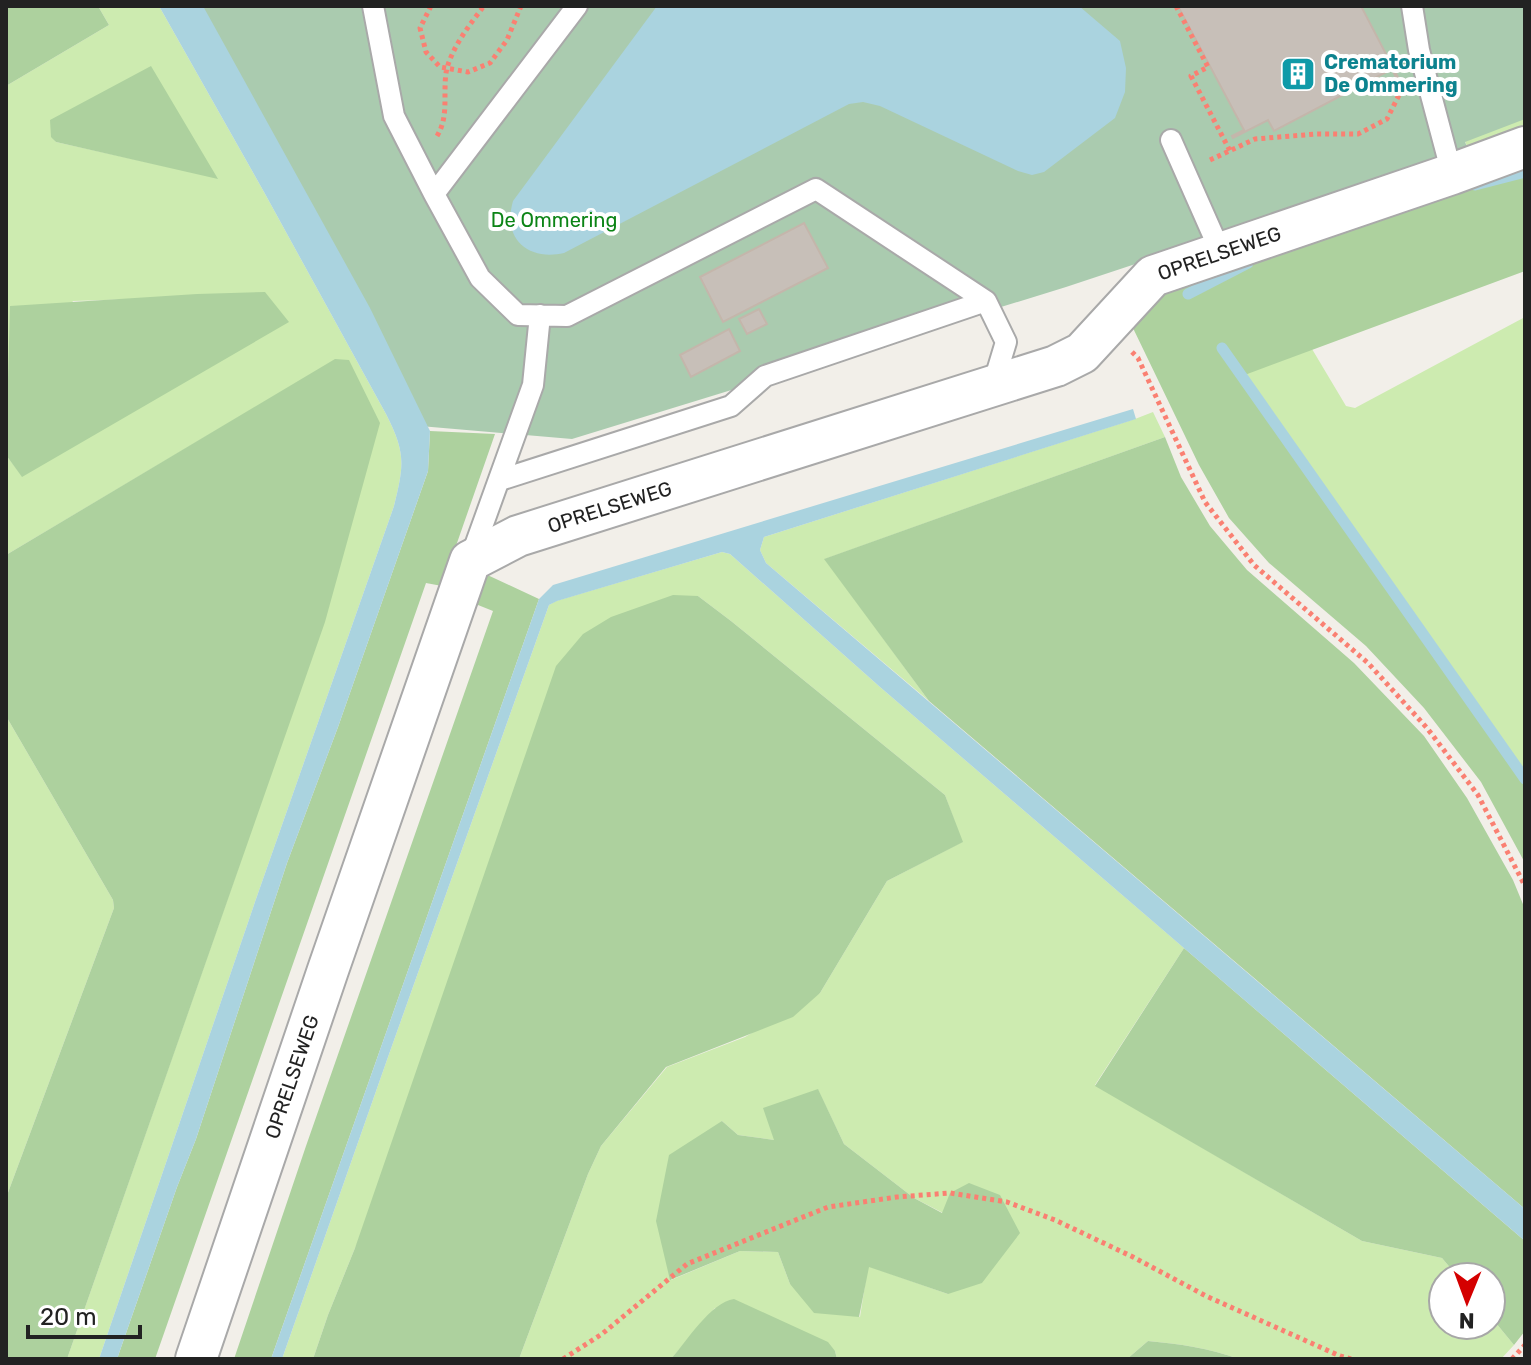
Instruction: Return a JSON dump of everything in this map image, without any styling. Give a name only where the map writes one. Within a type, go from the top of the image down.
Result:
[{"type":"street","name":"OPRELSEWEG","points":[[196,1359],[470,561],[518,536],[1056,366],[1082,353],[1153,276],[1525,147]]},
{"type":"lane","points":[[373,6],[394,116],[480,278],[518,315],[567,316],[816,189],[986,301],[1006,342],[993,385]]},
{"type":"lane","points":[[434,194],[577,6]]},
{"type":"lane","points":[[1412,6],[1419,50],[1452,174]]},
{"type":"lane","points":[[1171,140],[1221,253]]},
{"type":"lane","points":[[500,480],[731,406],[765,376],[986,301]]},
{"type":"lane","points":[[470,561],[533,385],[540,315]]},
{"type":"path","points":[[431,6],[420,28],[426,52],[440,67],[468,72],[490,63],[507,40],[521,6]]},
{"type":"path","points":[[412,153],[433,141],[440,132],[445,117],[447,69],[462,37],[484,6]]},
{"type":"path","points":[[1176,6],[1208,67],[1191,76],[1230,151]]},
{"type":"path","points":[[1185,171],[1255,139],[1358,134],[1387,119],[1399,94],[1427,82]]},
{"type":"path","points":[[1108,324],[1138,358],[1205,502],[1254,565],[1368,663],[1427,728],[1478,795],[1525,886]]},
{"type":"path","points":[[563,1359],[602,1334],[687,1264],[828,1207],[950,1193],[1007,1202],[1055,1220],[1206,1296],[1351,1359]]},
{"type":"path","points":[[1512,1359],[1525,1345]]},
{"type":"green space","points":[[6,6],[98,6],[109,25],[6,86]]},
{"type":"green space","points":[[98,6],[159,6],[386,414],[400,449],[401,469],[394,506],[99,1359],[67,1359],[238,869],[335,360],[6,555],[6,455],[22,476],[136,299],[73,301],[7,415],[6,428],[6,86],[109,25]],"holes":[[[52,137],[218,178],[56,142]]]},
{"type":"green space","name":"De Ommering","points":[[185,6],[1525,6],[1525,119],[1465,142],[1470,153],[1066,287],[572,439],[420,426]]},
{"type":"green space","points":[[151,66],[218,179],[56,142],[51,137],[50,120]]},
{"type":"green space","points":[[1525,101],[1525,140],[1472,158],[1461,132]]},
{"type":"green space","points":[[1525,155],[1525,271],[1242,376],[1525,779],[1525,863],[1481,782],[1424,708],[1366,646],[1269,563],[1229,518],[1199,465],[1132,326],[1144,295]]},
{"type":"green space","points":[[265,292],[289,322],[22,477],[6,455],[10,306]]},
{"type":"green space","points":[[1525,317],[1525,779],[1241,375],[1312,349],[1346,406],[1355,408]]},
{"type":"green space","points":[[335,359],[349,360],[380,423],[325,622],[67,1359],[6,1359],[6,1198],[114,908],[113,900],[6,716],[6,555]]},
{"type":"green space","points":[[1153,412],[1165,437],[825,559],[929,701],[766,563],[760,550],[764,537]]},
{"type":"green space","points":[[430,431],[495,434],[442,586],[426,583],[155,1359],[117,1359],[196,1139],[287,863],[428,471]]},
{"type":"green space","points":[[1165,437],[1181,477],[1210,526],[1247,570],[1354,663],[1424,736],[1467,798],[1513,880],[1525,909],[1525,1209],[929,701],[824,559]]},
{"type":"green space","points":[[722,552],[730,554],[1184,948],[1095,1085],[1362,1241],[1442,1258],[1445,1261],[1427,1261],[1427,1341],[1507,1341],[1507,1336],[1514,1345],[1501,1359],[1239,1359],[1194,1347],[1148,1341],[1127,1359],[837,1359],[835,1351],[715,1308],[671,1359],[519,1359],[601,1146],[667,1067],[745,1037],[820,993],[887,881],[962,842],[945,795],[698,596],[355,1248],[313,1359],[282,1359],[549,605]],"holes":[[[818,1090],[844,1144],[914,1198],[943,1213],[948,1294],[868,1266],[860,1317],[790,1284],[778,1252],[740,1251],[671,1280],[722,1121],[738,1135],[774,1140]]]},
{"type":"green space","points":[[481,572],[539,599],[271,1359],[234,1359],[493,611],[468,601]]},
{"type":"green space","points":[[673,595],[698,596],[945,795],[963,842],[887,881],[820,993],[793,1017],[666,1067],[601,1146],[519,1359],[313,1359],[355,1248],[556,666],[583,634],[611,617]]},
{"type":"green space","points":[[6,716],[113,900],[114,908],[6,1198]]},
{"type":"green space","points":[[1184,948],[1525,1241],[1525,1331],[1514,1345],[1507,1336],[1507,1261],[1445,1261],[1362,1241],[1095,1086]]},
{"type":"green space","points":[[818,1089],[844,1144],[914,1198],[942,1213],[950,1193],[969,1183],[1000,1195],[1020,1233],[982,1283],[948,1294],[869,1267],[859,1317],[814,1313],[790,1284],[778,1252],[740,1251],[670,1280],[656,1221],[669,1155],[722,1121],[738,1135],[774,1140],[763,1108]]},
{"type":"green space","points":[[734,1299],[828,1342],[837,1359],[671,1359],[708,1315]]},
{"type":"green space","points":[[1148,1341],[1194,1347],[1239,1359],[1127,1359]]},
{"type":"water","points":[[159,6],[203,6],[370,308],[430,431],[428,471],[287,863],[196,1139],[117,1359],[99,1359],[394,506],[401,469],[400,449],[386,414]]},
{"type":"water","points":[[657,6],[1079,6],[1120,41],[1126,68],[1125,92],[1115,118],[1044,172],[1032,175],[880,106],[863,102],[849,104],[564,253],[539,254],[529,250],[515,236],[511,226],[513,201]]},
{"type":"water","points":[[1133,409],[1136,419],[764,537],[760,550],[766,563],[1525,1209],[1525,1241],[880,687],[730,554],[722,552],[549,605],[282,1359],[271,1359],[539,599],[553,585]]},
{"type":"building","name":"Crematorium De Ommering","points":[[1178,6],[1361,6],[1399,79],[1392,69],[1274,131],[1268,120],[1233,138],[1244,130]]},
{"type":"building","points":[[804,223],[828,268],[723,322],[700,277]]},
{"type":"building","points":[[759,309],[767,324],[747,334],[739,319]]},
{"type":"building","points":[[729,329],[740,351],[691,377],[680,355]]},
{"type":"waterway","points":[[1475,185],[1525,172]]},
{"type":"waterway","points":[[1188,294],[1248,263]]},
{"type":"waterway","points":[[1222,348],[1525,779]]},
{"type":"place","name":"Crematorium De Ommering","points":[[1298,74]]}]
